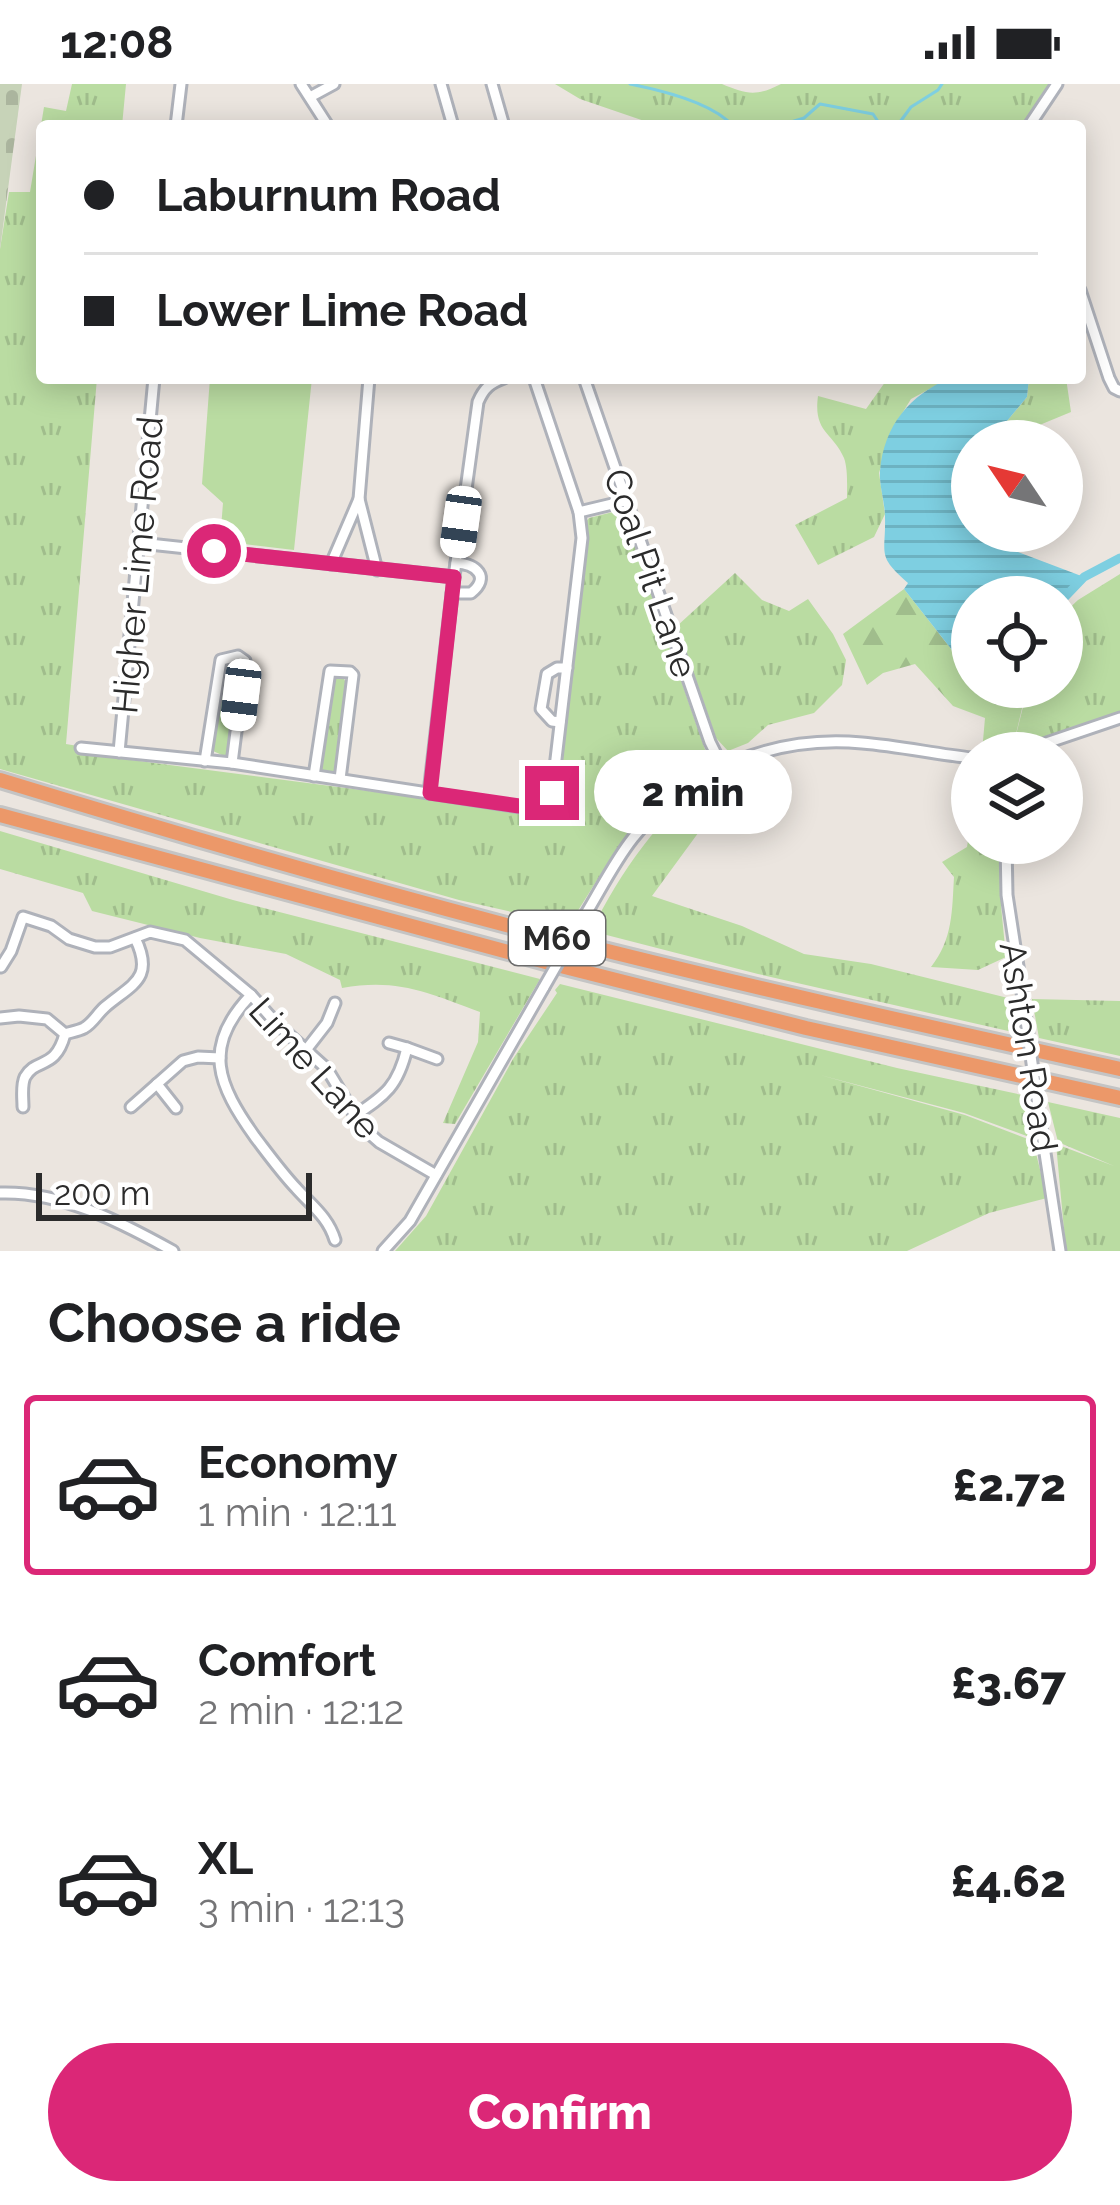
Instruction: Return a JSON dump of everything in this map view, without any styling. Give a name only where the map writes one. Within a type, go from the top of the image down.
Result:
[{"type":"highway","name":"M60","points":[[0,780],[552,937],[1120,1069]]},
{"type":"highway","name":"M60","points":[[0,815],[576,970],[806,1028],[1120,1098]]},
{"type":"street","points":[[177,120],[181,84]]},
{"type":"street","points":[[301,84],[322,120]]},
{"type":"street","points":[[310,98],[334,84]]},
{"type":"street","points":[[441,84],[450,120]]},
{"type":"street","points":[[492,84],[502,120]]},
{"type":"street","points":[[1033,120],[1057,84]]},
{"type":"street","points":[[1086,308],[1109,378],[1120,392]]},
{"type":"street","name":"Higher Lime Road","points":[[119,752],[153,384]]},
{"type":"street","points":[[332,564],[359,499],[369,384]]},
{"type":"street","points":[[430,793],[478,402],[490,384]]},
{"type":"street","points":[[81,748],[540,807],[552,793],[582,538],[579,512],[536,384]]},
{"type":"street","name":"Coal Pit Lane","points":[[586,384],[722,766]]},
{"type":"street","points":[[359,499],[377,570]]},
{"type":"street","points":[[579,512],[626,501]]},
{"type":"street","points":[[140,542],[454,577]]},
{"type":"street","points":[[452,593],[470,593],[480,579],[472,565],[456,563]]},
{"type":"street","points":[[206,761],[221,659],[238,656],[245,661],[232,764]]},
{"type":"street","points":[[560,722],[552,722],[542,712],[543,693],[547,674],[567,668]]},
{"type":"street","points":[[314,776],[330,671],[350,671],[340,779]]},
{"type":"street","points":[[1079,732],[1120,718]]},
{"type":"street","points":[[383,1251],[404,1230],[616,863],[644,825],[683,789],[722,766],[764,751],[821,743],[860,743],[951,755]]},
{"type":"street","name":"Ashton Road","points":[[1006,864],[1006,895],[1060,1251]]},
{"type":"street","name":"Lime Lane","points":[[2,962],[18,915],[95,947],[110,947],[155,932],[185,940],[327,1069],[362,1127],[436,1175]]},
{"type":"street","points":[[65,1034],[84,1028],[136,984],[143,964],[135,938]]},
{"type":"street","points":[[250,995],[232,1017],[220,1058],[223,1082],[234,1107],[325,1217],[335,1240]]},
{"type":"street","points":[[306,1050],[329,1008]]},
{"type":"street","points":[[1,1015],[47,1018],[65,1034]]},
{"type":"street","points":[[23,1107],[26,1075],[55,1057],[65,1034]]},
{"type":"street","points":[[388,1043],[437,1059]]},
{"type":"street","points":[[355,1116],[394,1085],[407,1048]]},
{"type":"street","points":[[131,1107],[183,1061],[220,1058]]},
{"type":"street","points":[[157,1084],[176,1108]]},
{"type":"street","points":[[0,1193],[18,1192],[84,1208],[173,1251]]},
{"type":"green space","points":[[0,84],[22,84],[0,249]]},
{"type":"green space","points":[[72,84],[126,84],[123,120],[42,120],[44,107],[66,111]]},
{"type":"green space","points":[[555,84],[722,84],[751,93],[781,84],[1051,84],[1025,120],[641,120],[580,99]]},
{"type":"green space","points":[[36,156],[36,384],[96,384],[66,744],[78,746],[78,753],[536,813],[549,806],[556,793],[587,551],[585,523],[617,511],[624,516],[708,758],[703,768],[643,813],[569,925],[459,900],[0,769],[0,249],[9,192],[30,192]]},
{"type":"green space","points":[[210,384],[311,384],[294,550],[220,541],[223,503],[202,484]]},
{"type":"green space","points":[[884,384],[939,384],[911,399],[892,430],[879,473],[885,514],[874,537],[818,565],[795,525],[847,498],[847,483],[840,449],[818,418],[818,396],[866,409]]},
{"type":"green space","points":[[1028,384],[1067,384],[1071,412],[1052,420],[1008,420],[1027,397]]},
{"type":"green space","points":[[735,573],[762,600],[789,611],[808,599],[846,660],[842,685],[814,713],[768,725],[748,743],[728,751],[716,738],[677,626]]},
{"type":"green space","points":[[1120,574],[1120,713],[1066,732],[1017,732],[1023,708],[1083,708],[1083,597]]},
{"type":"green space","points":[[904,589],[951,649],[951,704],[915,664],[883,673],[867,685],[843,634]]},
{"type":"green space","points":[[234,660],[241,665],[224,756],[213,751],[226,664]]},
{"type":"green space","points":[[342,676],[347,684],[335,771],[325,774],[321,768],[333,683]]},
{"type":"green space","points":[[958,708],[1022,708],[1016,732],[984,732],[985,718]]},
{"type":"green space","points":[[713,777],[734,784],[652,896],[742,926],[804,954],[871,964],[1012,999],[1017,1033],[591,931],[643,846],[675,809]]},
{"type":"green space","points":[[0,831],[233,900],[540,979],[455,1124],[443,1123],[478,1042],[480,1012],[397,986],[342,988],[340,980],[286,954],[92,911],[83,893],[0,869]]},
{"type":"green space","points":[[951,857],[951,864],[1002,864],[1006,957],[978,970],[931,967],[944,946],[952,913],[954,877],[942,862]]},
{"type":"green space","points":[[560,984],[1027,1096],[1032,1138],[964,1113],[820,1075],[965,1115],[1033,1141],[1047,1198],[989,1213],[907,1251],[395,1251],[426,1216]]},
{"type":"green space","points":[[1032,999],[1120,1001],[1120,1056],[1039,1038]]},
{"type":"green space","points":[[1048,1102],[1120,1118],[1120,1251],[1066,1251],[1056,1144],[1114,1166],[1058,1142]]},
{"type":"water","points":[[939,384],[1028,384],[1027,397],[1008,420],[951,420],[951,552],[1018,552],[1081,576],[951,576],[951,649],[904,589],[908,583],[887,560],[884,547],[883,454],[893,426],[911,403]]},
{"type":"waterway","points":[[630,84],[700,104],[726,120]]},
{"type":"waterway","points":[[901,120],[942,84]]},
{"type":"waterway","points":[[798,120],[820,104],[873,114],[877,120]]},
{"type":"waterway","points":[[1083,578],[1120,558]]},
{"type":"route","points":[[214,551],[454,577],[430,793],[533,808],[547,802],[552,793]]}]
